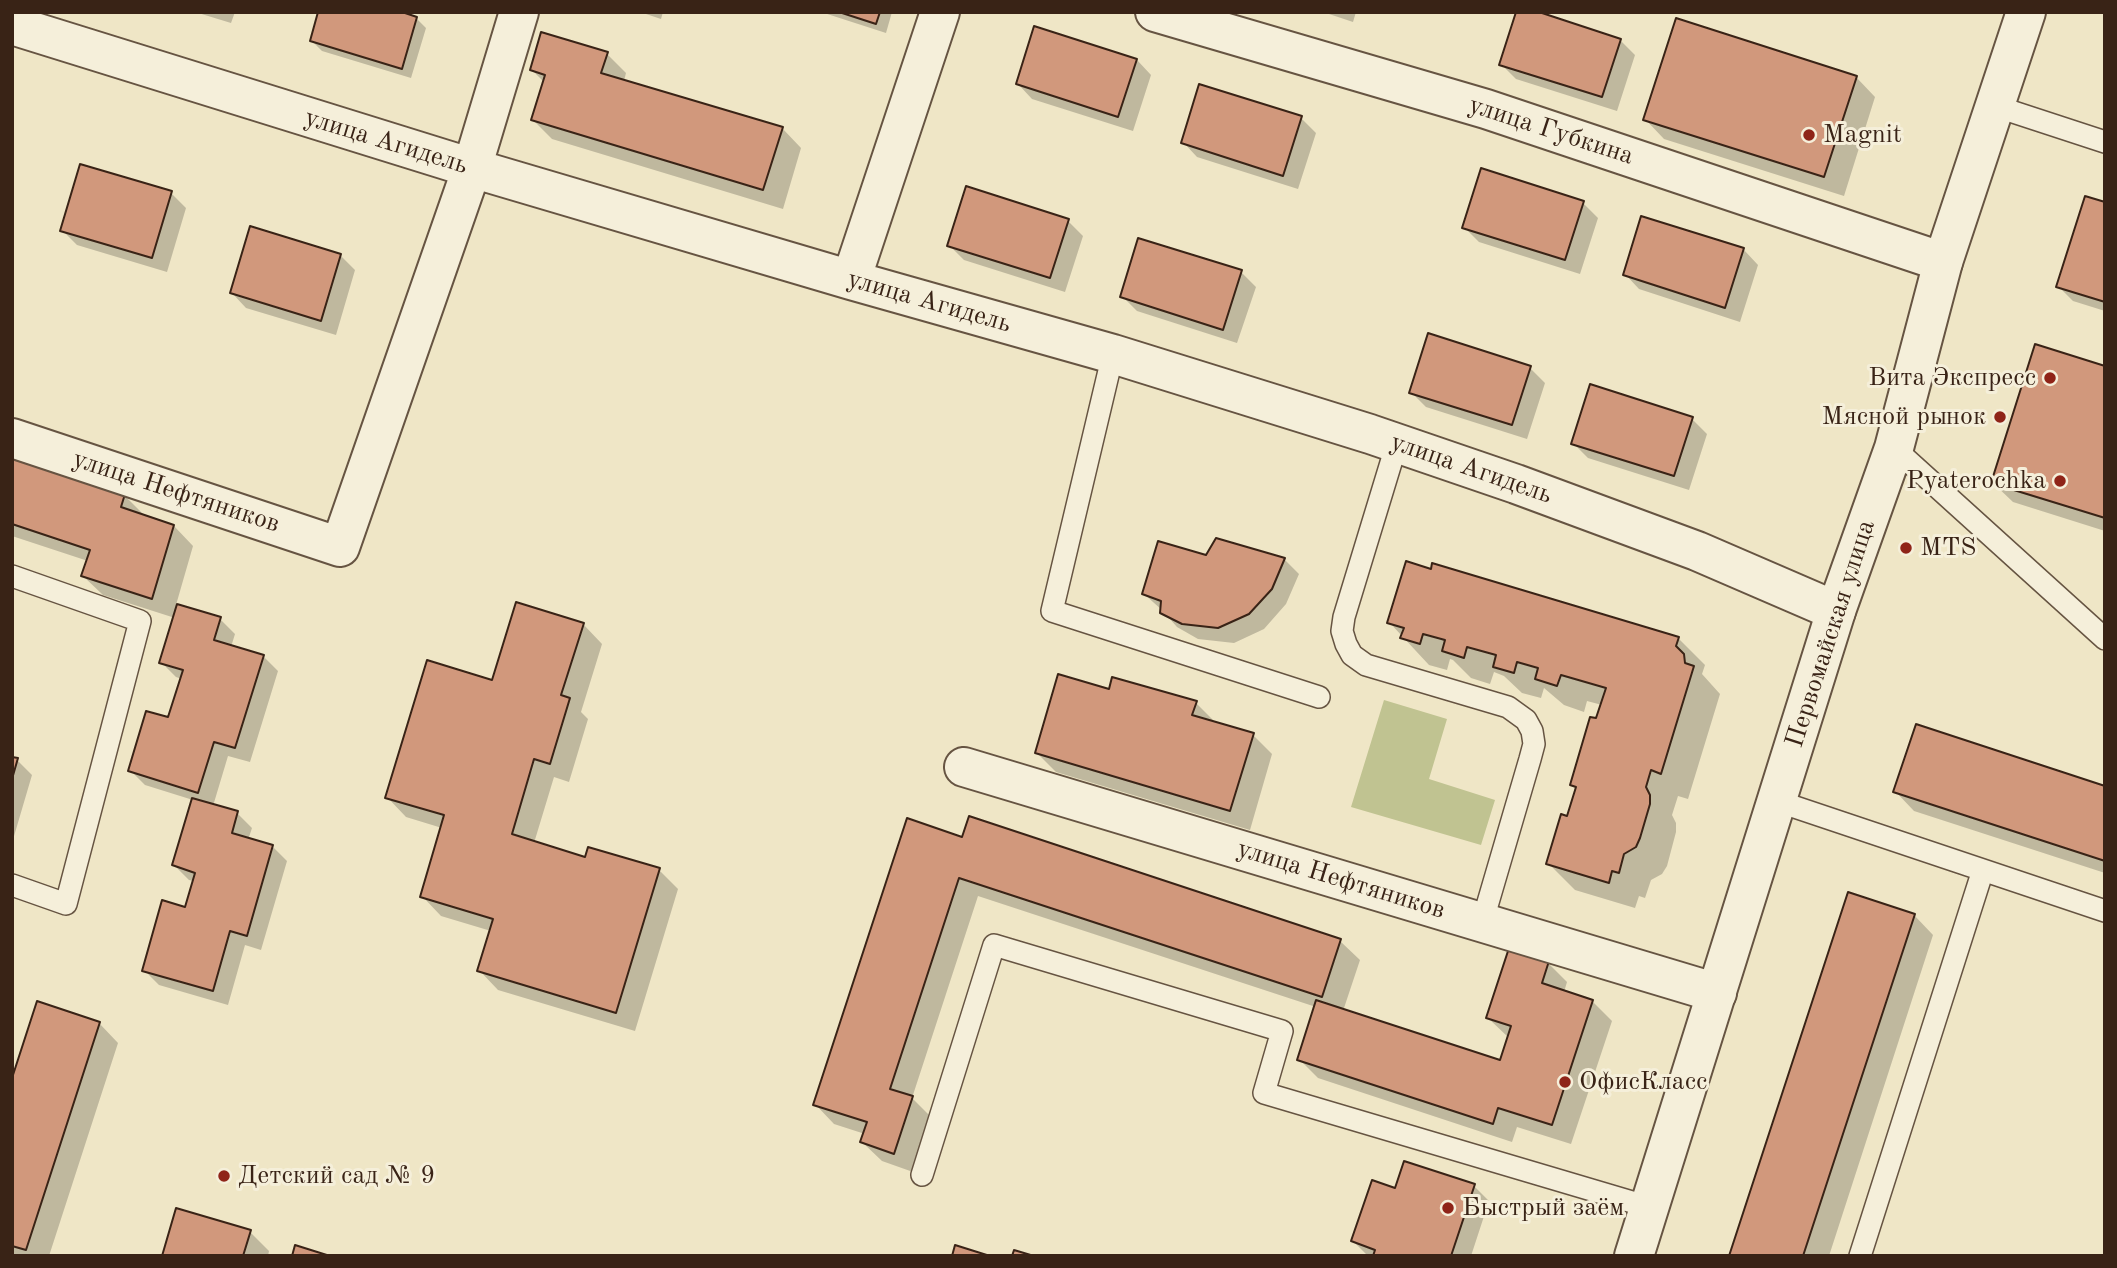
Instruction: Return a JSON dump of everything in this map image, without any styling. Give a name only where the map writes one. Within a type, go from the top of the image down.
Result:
[{"type":"street","points":[[472,169],[519,12]]},
{"type":"street","points":[[851,280],[940,12]]},
{"type":"street","name":"улица Губкина","points":[[1155,12],[1486,109],[1943,262]]},
{"type":"street","name":"Первомайская улица","points":[[1634,1256],[1836,611],[1894,449],[1943,262],[2026,12]]},
{"type":"street","name":"улица Агидель","points":[[12,25],[472,169],[1113,354],[1396,443],[1516,484],[1684,547],[1836,611]]},
{"type":"street","name":"улица Нефтяников","points":[[12,438],[340,547],[472,169]]},
{"type":"street","name":"улица Нефтяников","points":[[964,767],[1717,993]]},
{"type":"lane","points":[[1995,106],[2105,142]]},
{"type":"lane","points":[[1113,354],[1052,611],[1319,697]]},
{"type":"lane","points":[[1396,443],[1342,631],[1352,655],[1366,665],[1508,707],[1526,720],[1532,731],[1534,744],[1482,922]]},
{"type":"lane","points":[[1894,449],[2105,639]]},
{"type":"lane","points":[[12,576],[140,621],[66,904],[12,886]]},
{"type":"lane","points":[[1777,801],[2105,911]]},
{"type":"lane","points":[[1860,1256],[1983,870]]},
{"type":"lane","points":[[922,1175],[994,946],[1282,1031],[1264,1093],[1649,1207]]},
{"type":"green space","points":[[1384,700],[1447,719],[1429,779],[1495,800],[1481,845],[1351,807]]},
{"type":"building","points":[[318,12],[402,12],[417,17],[402,69],[310,41]]},
{"type":"building","points":[[839,12],[880,12],[876,24]]},
{"type":"building","points":[[1516,12],[1539,12],[1621,39],[1602,97],[1499,65]]},
{"type":"building","points":[[1676,18],[1857,76],[1824,177],[1643,120]]},
{"type":"building","points":[[1034,26],[1137,59],[1118,117],[1016,84]]},
{"type":"building","points":[[541,32],[608,52],[601,73],[783,127],[763,190],[531,120],[545,75],[530,70]]},
{"type":"building","points":[[1199,84],[1302,116],[1283,176],[1181,143]]},
{"type":"building","points":[[80,164],[172,191],[152,258],[60,231]]},
{"type":"building","points":[[1481,168],[1584,201],[1565,260],[1462,228]]},
{"type":"building","points":[[966,186],[1069,219],[1050,278],[947,246]]},
{"type":"building","points":[[2085,196],[2105,202],[2105,302],[2056,287]]},
{"type":"building","points":[[1641,216],[1744,248],[1725,308],[1623,275]]},
{"type":"building","points":[[250,226],[341,254],[321,321],[230,293]]},
{"type":"building","points":[[1138,238],[1242,270],[1223,330],[1120,297]]},
{"type":"building","points":[[1428,333],[1531,366],[1512,425],[1409,393]]},
{"type":"building","points":[[2035,344],[2105,366],[2105,518],[1991,483]]},
{"type":"building","points":[[1590,384],[1693,417],[1674,476],[1571,444]]},
{"type":"building","points":[[12,457],[125,494],[121,507],[174,525],[152,599],[81,576],[90,550],[12,524]]},
{"type":"building","points":[[1216,538],[1285,558],[1272,589],[1249,614],[1218,628],[1182,624],[1160,613],[1161,601],[1142,594],[1158,541],[1206,555]]},
{"type":"building","points":[[1406,561],[1431,569],[1432,563],[1679,637],[1676,646],[1684,654],[1685,663],[1694,666],[1661,774],[1651,770],[1646,787],[1650,804],[1640,838],[1636,847],[1624,854],[1619,873],[1612,871],[1609,883],[1546,864],[1561,814],[1567,816],[1576,787],[1570,785],[1590,717],[1596,718],[1606,688],[1561,675],[1557,686],[1535,679],[1538,668],[1517,662],[1514,673],[1493,667],[1496,655],[1467,647],[1464,658],[1442,651],[1445,640],[1423,634],[1420,644],[1400,638],[1404,628],[1387,623]]},
{"type":"building","points":[[516,602],[584,623],[561,695],[570,698],[550,764],[534,759],[512,834],[585,857],[588,847],[660,868],[616,1013],[477,971],[493,919],[420,897],[444,815],[385,798],[427,660],[492,680]]},
{"type":"building","points":[[177,604],[221,617],[214,640],[264,655],[235,748],[214,742],[198,793],[128,771],[146,711],[168,717],[183,670],[159,663]]},
{"type":"building","points":[[1058,674],[1109,689],[1112,677],[1197,701],[1192,715],[1254,733],[1230,811],[1035,753]]},
{"type":"building","points":[[1916,724],[2105,786],[2105,861],[1893,792]]},
{"type":"building","points":[[12,757],[18,758],[12,779]]},
{"type":"building","points":[[192,798],[238,811],[232,833],[273,845],[247,936],[230,931],[213,991],[142,971],[162,900],[185,907],[195,873],[172,865]]},
{"type":"building","points":[[969,816],[1341,939],[1322,997],[959,878],[890,1089],[913,1096],[894,1154],[860,1142],[867,1122],[813,1105],[907,818],[962,837]]},
{"type":"building","points":[[1848,892],[1915,914],[1803,1256],[1729,1256]]},
{"type":"building","points":[[1509,948],[1549,961],[1542,983],[1593,1000],[1552,1125],[1498,1108],[1493,1124],[1297,1060],[1316,1000],[1500,1060],[1511,1026],[1486,1018]]},
{"type":"building","points":[[37,1001],[100,1022],[26,1250],[12,1246],[12,1078]]},
{"type":"building","points":[[1404,1161],[1475,1184],[1451,1256],[1373,1256],[1375,1250],[1351,1241],[1372,1180],[1395,1188]]},
{"type":"building","points":[[176,1208],[251,1230],[243,1256],[162,1256]]},
{"type":"building","points":[[295,1245],[330,1256],[292,1256]]},
{"type":"building","points":[[955,1245],[990,1256],[952,1256]]},
{"type":"building","points":[[1014,1250],[1034,1256],[1012,1256]]},
{"type":"place","name":"Magnit","points":[[1809,135]]},
{"type":"place","name":"Вита Экспресс","points":[[2050,378]]},
{"type":"place","name":"Мясной рынок","points":[[2000,417]]},
{"type":"place","name":"Pyaterochka","points":[[2060,481]]},
{"type":"place","name":"MTS","points":[[1906,548]]},
{"type":"place","name":"ОфисКласс","points":[[1565,1082]]},
{"type":"place","name":"Детский сад № 9","points":[[224,1176]]},
{"type":"place","name":"Быстрый заём","points":[[1448,1208]]}]
